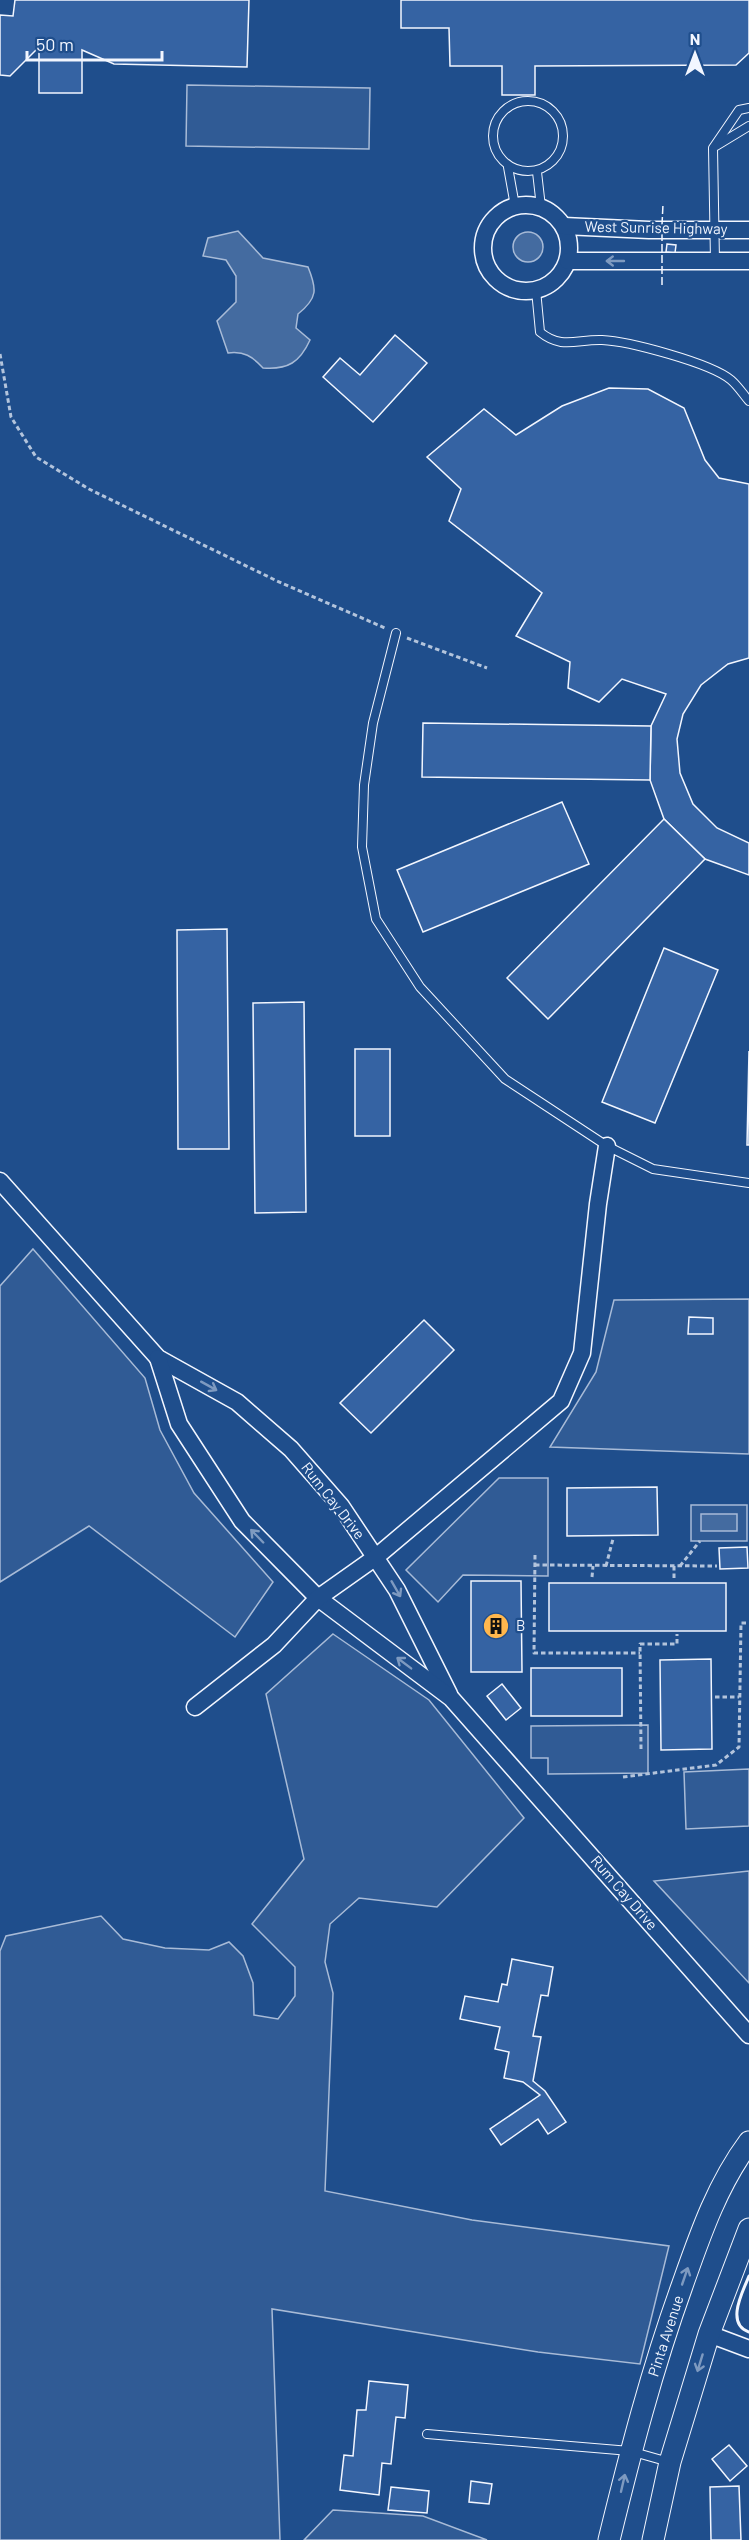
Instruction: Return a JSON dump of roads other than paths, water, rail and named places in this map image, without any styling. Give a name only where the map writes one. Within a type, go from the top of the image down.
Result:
[{"type":"street","points":[[541,207],[515,206],[502,212],[491,223],[484,236],[485,258],[495,277],[507,286],[521,291],[536,290],[549,284],[561,274],[568,261],[749,261]]},
{"type":"street","name":"West Sunrise Highway","points":[[541,207],[554,214],[564,226],[570,243],[568,261]]},
{"type":"street","name":"West Sunrise Highway","points":[[564,226],[649,230],[749,230]]},
{"type":"street","points":[[195,1707],[274,1645],[318,1598],[376,1557],[561,1401],[582,1353],[598,1204],[607,1146]]},
{"type":"street","name":"Rum Cay Drive","points":[[0,1181],[158,1358],[237,1402],[291,1449],[341,1506],[397,1590],[451,1698]]},
{"type":"street","name":"Rum Cay Drive","points":[[158,1358],[179,1424],[242,1521],[318,1598],[451,1698],[749,2034]]},
{"type":"street","name":"Pinta Avenue","points":[[609,2540],[630,2451],[668,2326],[697,2242],[731,2167],[749,2142]]},
{"type":"street","points":[[652,2540],[670,2462],[709,2334],[749,2229]]},
{"type":"street","points":[[709,2334],[749,2349]]},
{"type":"lane","points":[[508,167],[537,172],[554,162],[564,145],[563,126],[553,110],[535,101],[516,102],[500,113],[492,131],[495,152],[508,167],[515,206]]},
{"type":"lane","points":[[715,261],[713,148],[739,110],[749,108]]},
{"type":"lane","points":[[713,148],[749,126]]},
{"type":"lane","points":[[537,172],[541,207]]},
{"type":"lane","points":[[536,290],[540,332],[550,341],[564,343],[603,340],[683,357],[730,379],[749,401]]},
{"type":"lane","points":[[396,633],[373,723],[364,785],[362,847],[376,919],[420,987],[505,1079],[607,1146],[653,1169],[749,1183]]},
{"type":"lane","points":[[427,2434],[630,2451],[670,2462]]},
{"type":"place","name":"B","points":[[496,1626]]}]
